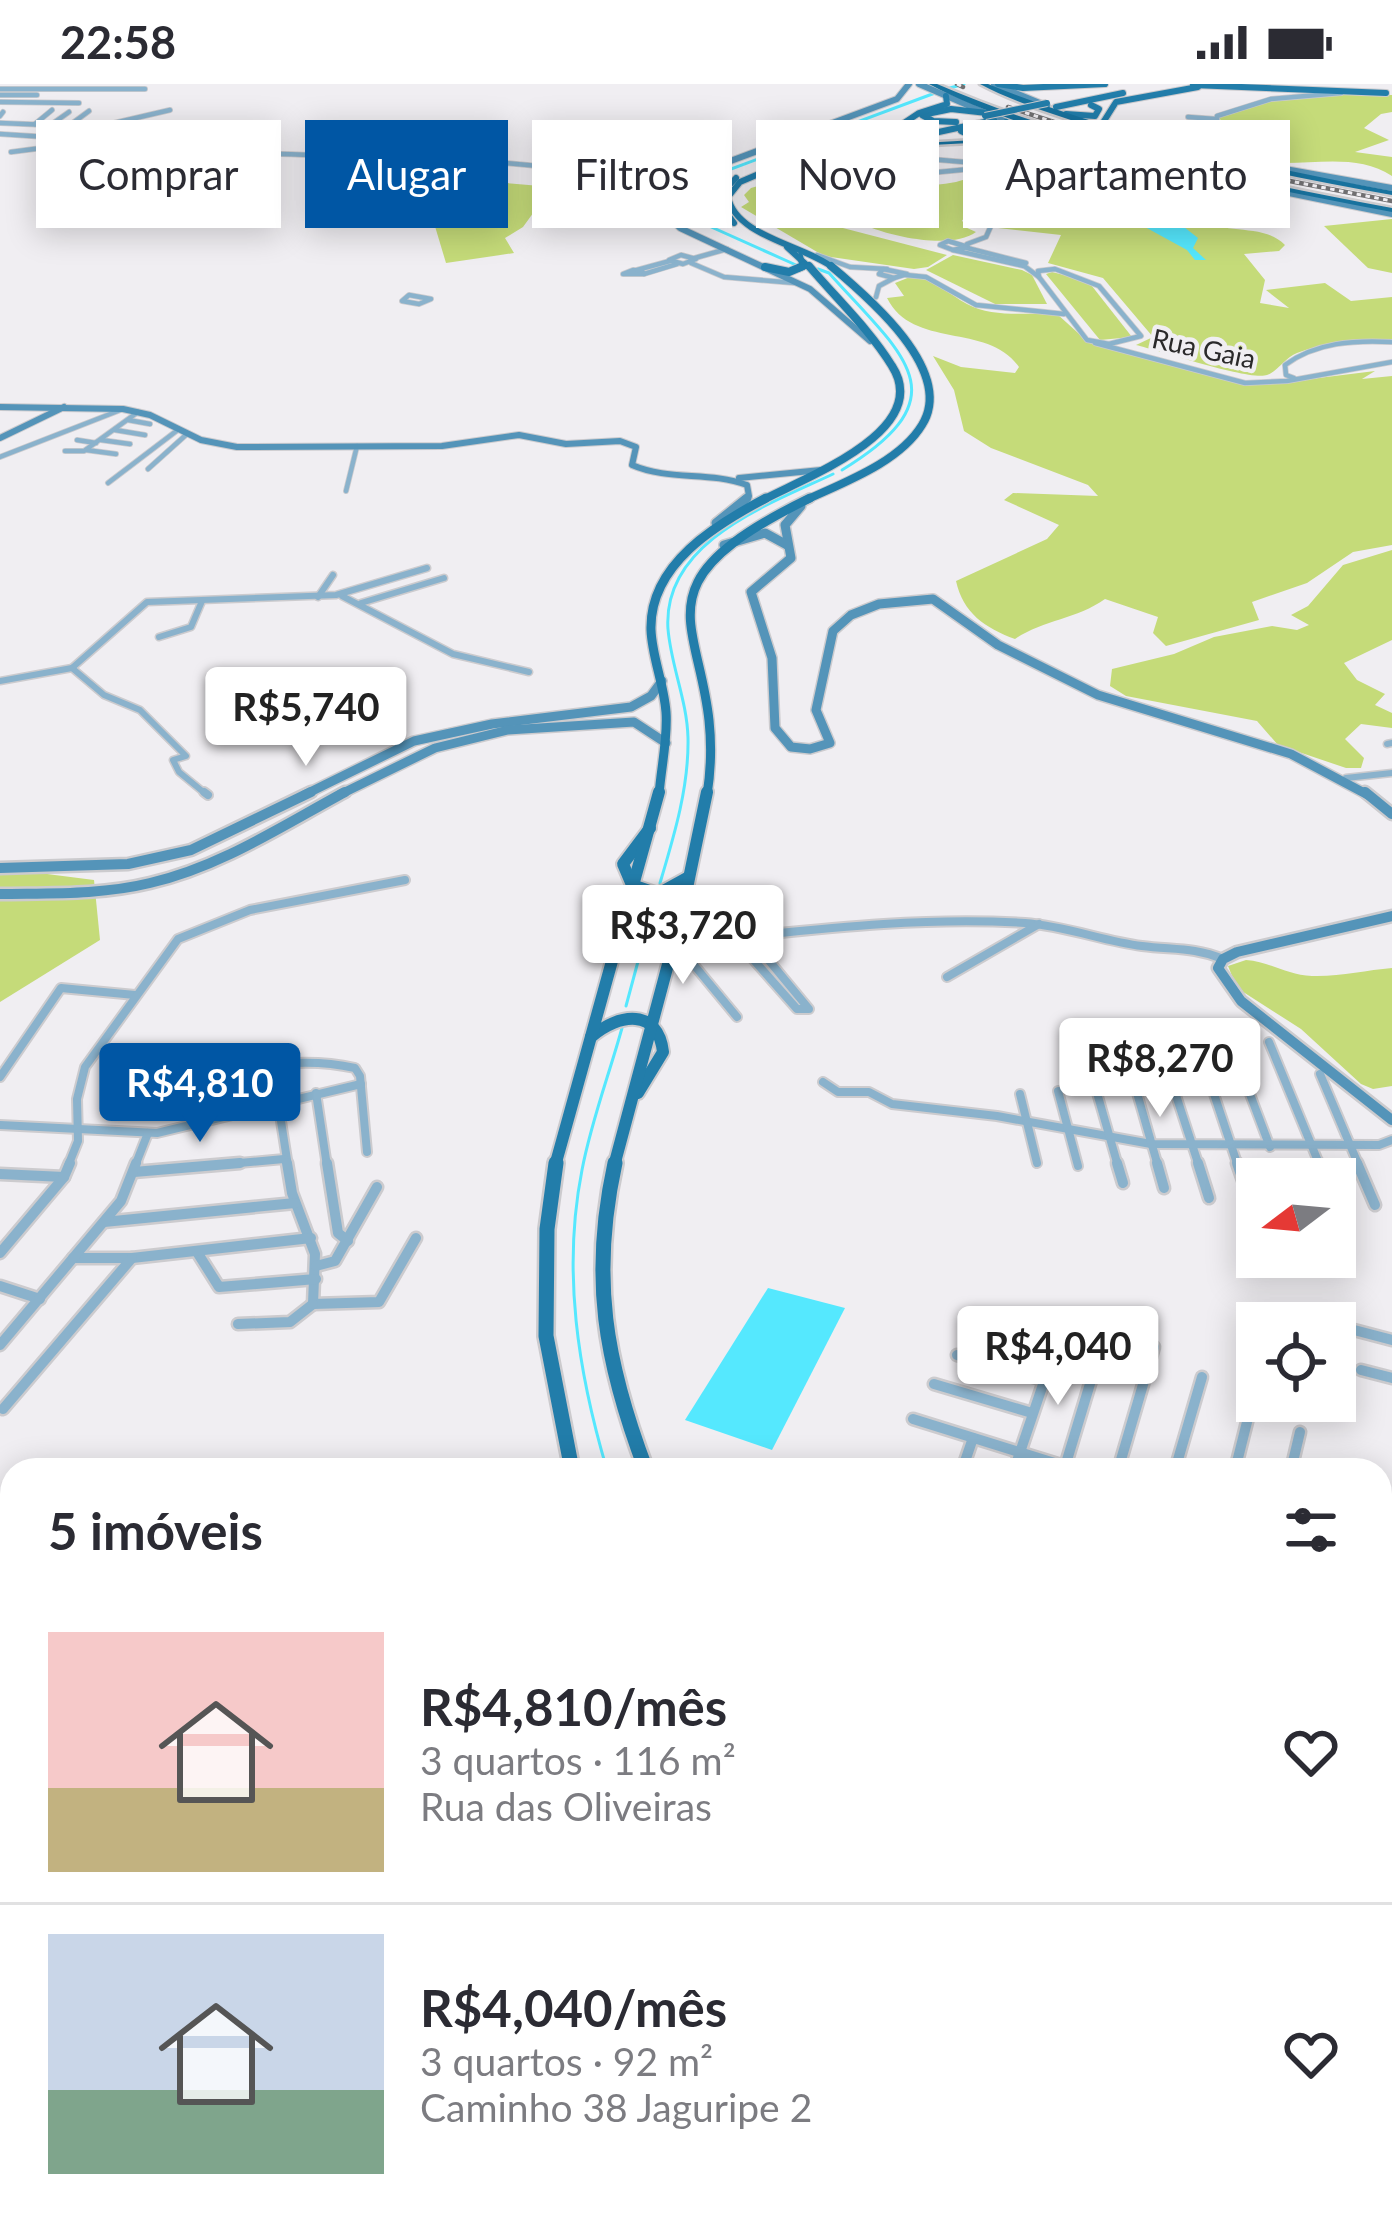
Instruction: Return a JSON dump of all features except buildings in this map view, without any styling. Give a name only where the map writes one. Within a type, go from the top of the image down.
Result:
[{"type":"highway","points":[[983,84],[1086,120]]},
{"type":"highway","points":[[998,87],[1032,100]]},
{"type":"highway","points":[[941,91],[1020,120]]},
{"type":"highway","points":[[1290,174],[1392,191]]},
{"type":"highway","points":[[1290,191],[1392,213]]},
{"type":"main road","points":[[732,160],[904,96],[909,84]]},
{"type":"main road","points":[[919,84],[995,120]]},
{"type":"main road","points":[[998,87],[1105,84]]},
{"type":"main road","points":[[963,120],[939,122],[922,115],[951,109],[994,120],[1164,84]]},
{"type":"main road","points":[[968,120],[1211,84]]},
{"type":"main road","points":[[1333,84],[1390,92]]},
{"type":"main road","points":[[1193,85],[1313,85],[1390,92]]},
{"type":"main road","points":[[1106,120],[1108,108],[1125,98],[1170,89],[1247,85]]},
{"type":"main road","points":[[1313,85],[1390,92]]},
{"type":"main road","points":[[1034,90],[1070,94],[1057,106],[1099,110],[1093,116],[1032,100],[1025,94],[1034,90]]},
{"type":"main road","points":[[911,120],[950,102],[941,91]]},
{"type":"main road","points":[[1057,106],[1091,120]]},
{"type":"main road","points":[[939,128],[984,118]]},
{"type":"main road","points":[[1290,171],[1392,191]]},
{"type":"main road","points":[[756,172],[739,176],[719,190],[720,210],[737,225],[800,256],[870,341]]},
{"type":"main road","points":[[756,176],[735,187],[728,202],[736,216],[756,226]]},
{"type":"main road","points":[[1290,195],[1392,213]]},
{"type":"main road","points":[[686,228],[831,304],[895,369],[902,386],[899,409],[885,429],[832,456],[824,468],[716,523]]},
{"type":"main road","points":[[650,1021],[708,794],[709,702],[687,604],[699,574],[724,545],[757,523],[865,470],[915,436],[932,403],[929,376],[857,290],[815,255],[760,228]]},
{"type":"main road","points":[[765,267],[797,271],[803,268],[800,256]]},
{"type":"main road","points":[[838,298],[857,290],[876,297],[889,325]]},
{"type":"main road","points":[[0,437],[68,405]]},
{"type":"main road","points":[[0,407],[122,409],[227,446],[456,445],[519,435],[566,444],[627,442],[636,447],[635,467],[687,478],[734,480],[750,488],[748,496],[676,562],[654,601],[651,633],[662,681],[666,743],[653,824],[623,864],[634,889],[557,1154],[545,1250],[550,1370],[569,1458]]},
{"type":"main road","points":[[687,478],[782,477],[824,468],[865,470]]},
{"type":"main road","points":[[822,491],[788,518],[793,553],[787,564],[757,584],[751,596],[772,658],[776,728],[790,747],[810,749],[830,743],[817,704],[839,621],[919,598],[939,602],[982,636],[1103,698],[1285,754],[1346,778],[1392,814]]},
{"type":"main road","points":[[724,545],[754,533],[777,535],[788,546],[787,564]]},
{"type":"main road","points":[[0,868],[143,862],[191,850],[413,741],[492,724],[631,706],[651,696],[662,681]]},
{"type":"main road","points":[[0,894],[135,886],[199,868],[435,748],[474,738],[634,722],[666,743]]},
{"type":"main road","points":[[74,892],[55,888],[51,878],[81,866]]},
{"type":"main road","points":[[0,894],[36,884],[30,870],[17,868]]},
{"type":"main road","points":[[634,889],[664,894],[690,874]]},
{"type":"main road","points":[[1392,916],[1223,959],[1219,974],[1241,1001],[1392,1120]]},
{"type":"main road","points":[[589,1039],[607,1022],[624,1016],[650,1021],[662,1037],[663,1052],[626,1113],[606,1209],[600,1276],[613,1365],[642,1458]]},
{"type":"street","points":[[1,91],[40,84]]},
{"type":"street","points":[[1212,119],[1269,98],[1329,92],[1313,85]]},
{"type":"street","points":[[27,87],[145,89]]},
{"type":"street","points":[[1,91],[37,95]]},
{"type":"street","points":[[1,91],[79,103]]},
{"type":"street","points":[[1188,117],[1212,119],[1282,97],[1373,92]]},
{"type":"street","points":[[42,120],[52,110]]},
{"type":"street","points":[[106,120],[149,110]]},
{"type":"street","points":[[127,120],[170,110]]},
{"type":"street","points":[[58,120],[69,112]]},
{"type":"street","points":[[77,120],[89,112]]},
{"type":"street","points":[[0,134],[30,113]]},
{"type":"street","points":[[91,120],[98,115]]},
{"type":"street","points":[[1,117],[36,124]]},
{"type":"street","points":[[28,134],[36,126]]},
{"type":"street","points":[[0,134],[36,135]]},
{"type":"street","points":[[0,148],[36,144]]},
{"type":"street","points":[[11,152],[36,149]]},
{"type":"street","points":[[281,154],[532,167]]},
{"type":"street","points":[[912,160],[961,160],[970,165],[908,175],[875,170],[912,160]]},
{"type":"street","points":[[985,228],[980,237],[940,244],[1035,265]]},
{"type":"street","points":[[953,250],[986,237],[990,228]]},
{"type":"street","points":[[958,241],[1096,281],[1140,337]]},
{"type":"street","points":[[692,259],[724,248]]},
{"type":"street","points":[[815,255],[850,267],[887,268],[935,278],[981,306],[1049,310],[1070,318]]},
{"type":"street","points":[[668,264],[623,274],[644,274],[668,264],[674,256],[692,259],[724,277],[800,285]]},
{"type":"street","points":[[1023,266],[1039,277]]},
{"type":"street","points":[[887,268],[879,274],[894,278]]},
{"type":"street","points":[[1057,269],[1037,271],[1084,338],[1095,343],[1140,337]]},
{"type":"street","points":[[637,270],[644,274]]},
{"type":"street","points":[[876,297],[876,289],[904,273],[934,275],[970,300],[1000,308],[1045,308],[1056,300]]},
{"type":"street","points":[[774,281],[783,276]]},
{"type":"street","name":"Rua Gaia","points":[[1140,337],[1129,343],[1130,348],[1212,374],[1256,381],[1284,371],[1291,359],[1322,348],[1392,342]]},
{"type":"street","name":"Rua Gaia","points":[[1095,343],[1234,381],[1305,378],[1392,362]]},
{"type":"street","name":"Rua Gaia","points":[[1284,371],[1290,377],[1305,378]]},
{"type":"street","points":[[0,457],[122,409]]},
{"type":"street","points":[[93,445],[138,412]]},
{"type":"street","points":[[128,420],[150,424]]},
{"type":"street","points":[[116,430],[145,435]]},
{"type":"street","points":[[148,469],[183,432]]},
{"type":"street","points":[[108,483],[183,432]]},
{"type":"street","points":[[71,446],[130,444]]},
{"type":"street","points":[[93,445],[116,454]]},
{"type":"street","points":[[346,491],[357,446]]},
{"type":"street","points":[[0,681],[72,668],[144,603],[336,596],[427,568]]},
{"type":"street","points":[[318,597],[333,575]]},
{"type":"street","points":[[361,603],[444,578]]},
{"type":"street","points":[[336,596],[361,603],[453,654],[529,672]]},
{"type":"street","points":[[159,637],[191,627],[202,601]]},
{"type":"street","points":[[72,668],[104,695],[140,710],[186,756],[173,760],[175,766],[208,795]]},
{"type":"street","points":[[1346,778],[1392,772]]},
{"type":"street","points":[[1372,796],[1373,775]]},
{"type":"street","points":[[0,1253],[64,1177],[77,1130],[81,1076],[170,946],[199,928],[318,894],[406,880]]},
{"type":"street","points":[[676,923],[689,942],[689,959],[737,1017]]},
{"type":"street","points":[[669,952],[689,942],[752,940],[880,924],[1039,924],[1141,946],[1193,947],[1223,959]]},
{"type":"street","points":[[947,977],[1039,924]]},
{"type":"street","points":[[737,941],[797,1009],[809,1009],[752,940]]},
{"type":"street","points":[[2,1071],[61,988],[135,995]]},
{"type":"street","points":[[1269,1042],[1316,1158]]},
{"type":"street","points":[[1231,1044],[1270,1147]]},
{"type":"street","points":[[139,1098],[274,1060],[350,1066],[358,1072],[361,1084],[367,1152]]},
{"type":"street","points":[[1204,1064],[1236,1159]]},
{"type":"street","points":[[1320,1074],[1375,1205]]},
{"type":"street","points":[[1171,1080],[1209,1198]]},
{"type":"street","points":[[823,1082],[838,1092],[868,1092],[892,1104],[1028,1121],[1151,1144],[1390,1145]]},
{"type":"street","points":[[0,1126],[148,1133],[361,1084]]},
{"type":"street","points":[[1095,1086],[1123,1183]]},
{"type":"street","points":[[1135,1086],[1165,1188]]},
{"type":"street","points":[[1058,1091],[1078,1166]]},
{"type":"street","points":[[316,1093],[338,1234],[348,1240]]},
{"type":"street","points":[[1020,1094],[1036,1163]]},
{"type":"street","points":[[238,1324],[296,1322],[306,1318],[313,1304],[316,1266],[284,1159],[278,1102]]},
{"type":"street","points":[[0,1345],[104,1222],[134,1172],[148,1133]]},
{"type":"street","points":[[134,1172],[284,1159]]},
{"type":"street","points":[[0,1174],[64,1177]]},
{"type":"street","points":[[196,1252],[211,1280],[223,1288],[316,1266],[341,1252],[377,1186]]},
{"type":"street","points":[[104,1222],[295,1203]]},
{"type":"street","points":[[73,1258],[132,1258],[311,1238]]},
{"type":"street","points":[[313,1304],[364,1305],[382,1299],[416,1238]]},
{"type":"street","points":[[2,1409],[132,1258]]},
{"type":"street","points":[[0,1286],[40,1299]]},
{"type":"street","points":[[989,1329],[1055,1349],[1018,1458]]},
{"type":"street","points":[[1356,1331],[1392,1340]]},
{"type":"street","points":[[1072,1458],[1102,1344]]},
{"type":"street","points":[[1122,1458],[1154,1347]]},
{"type":"street","points":[[957,1355],[1043,1380]]},
{"type":"street","points":[[1361,1370],[1392,1378]]},
{"type":"street","points":[[1178,1458],[1202,1377]]},
{"type":"street","points":[[934,1384],[1032,1413]]},
{"type":"street","points":[[914,1419],[1035,1458]]},
{"type":"street","points":[[1237,1458],[1247,1422]]},
{"type":"street","points":[[1294,1458],[1300,1432]]},
{"type":"street","points":[[966,1458],[973,1438]]},
{"type":"green space","points":[[1392,95],[1392,112],[1381,114],[1364,128],[1389,140],[1355,152],[1392,157],[1392,176],[1352,162],[1290,163],[1290,120],[1218,118],[1274,100]]},
{"type":"green space","points":[[963,180],[963,228],[976,232],[940,241],[872,228],[939,228],[939,184]]},
{"type":"green space","points":[[508,183],[532,185],[532,215],[505,238],[514,253],[446,263],[436,228],[508,228]]},
{"type":"green space","points":[[756,187],[756,216],[741,207],[749,202],[744,195]]},
{"type":"green space","points":[[1392,219],[1392,273],[1368,268],[1324,226]]},
{"type":"green space","points":[[777,228],[843,228],[947,255],[928,267],[914,269],[824,256]]},
{"type":"green space","points":[[998,228],[1231,228],[1265,233],[1285,245],[1279,251],[1244,254],[1265,280],[1260,303],[1289,308],[1266,290],[1325,283],[1351,301],[1392,297],[1392,341],[1320,346],[1293,355],[1267,375],[1258,376],[1136,345],[1153,337],[1103,278],[1048,263],[1061,235]]},
{"type":"green space","points":[[953,255],[1032,275],[1047,304],[995,304],[926,270]]},
{"type":"green space","points":[[1046,274],[1088,281],[1132,337],[1100,340]]},
{"type":"green space","points":[[915,275],[977,308],[1011,314],[1056,313],[1088,342],[1240,383],[1261,385],[1375,371],[1362,379],[1392,376],[1392,545],[1353,552],[1307,583],[1252,602],[1259,620],[1166,646],[1153,633],[1158,617],[1105,599],[1015,639],[994,630],[970,611],[956,581],[1047,539],[1059,525],[1004,500],[1013,493],[1098,496],[1088,485],[991,448],[964,431],[954,390],[933,356],[961,367],[1015,373],[1019,367],[989,345],[932,331],[899,314],[887,298],[904,296],[895,283]]},
{"type":"green space","points":[[1392,550],[1392,640],[1344,663],[1357,680],[1385,694],[1375,705],[1392,713],[1392,728],[1361,724],[1345,739],[1364,758],[1361,768],[1346,768],[1278,745],[1257,721],[1126,696],[1110,686],[1112,669],[1174,654],[1214,637],[1272,626],[1297,630],[1309,625],[1291,615],[1308,606],[1343,565]]},
{"type":"green space","points":[[0,868],[94,880],[100,940],[0,1002]]},
{"type":"green space","points":[[1246,960],[1312,976],[1392,968],[1392,1086],[1373,1089],[1361,1084],[1301,1029],[1237,988],[1228,966]]},
{"type":"water","points":[[1147,228],[1185,228],[1198,238],[1193,248],[1206,260],[1195,260],[1187,250]]},
{"type":"water","points":[[768,1288],[845,1308],[772,1450],[685,1420]]},
{"type":"waterway","points":[[950,88],[964,84]]},
{"type":"waterway","points":[[796,265],[689,217],[675,203],[707,178],[935,93]]},
{"type":"waterway","points":[[818,269],[829,273],[879,328],[909,374],[911,396],[902,419],[880,443],[842,470]]},
{"type":"waterway","points":[[660,883],[680,811],[688,756],[685,710],[668,629],[671,598],[682,572],[725,530],[833,474]]},
{"type":"waterway","points":[[626,1006],[654,902]]},
{"type":"waterway","points":[[604,1458],[581,1359],[573,1246],[586,1152],[622,1028]]},
{"type":"railway","points":[[957,84],[963,87]]},
{"type":"railway","points":[[1008,107],[1152,154],[1392,201]]}]
